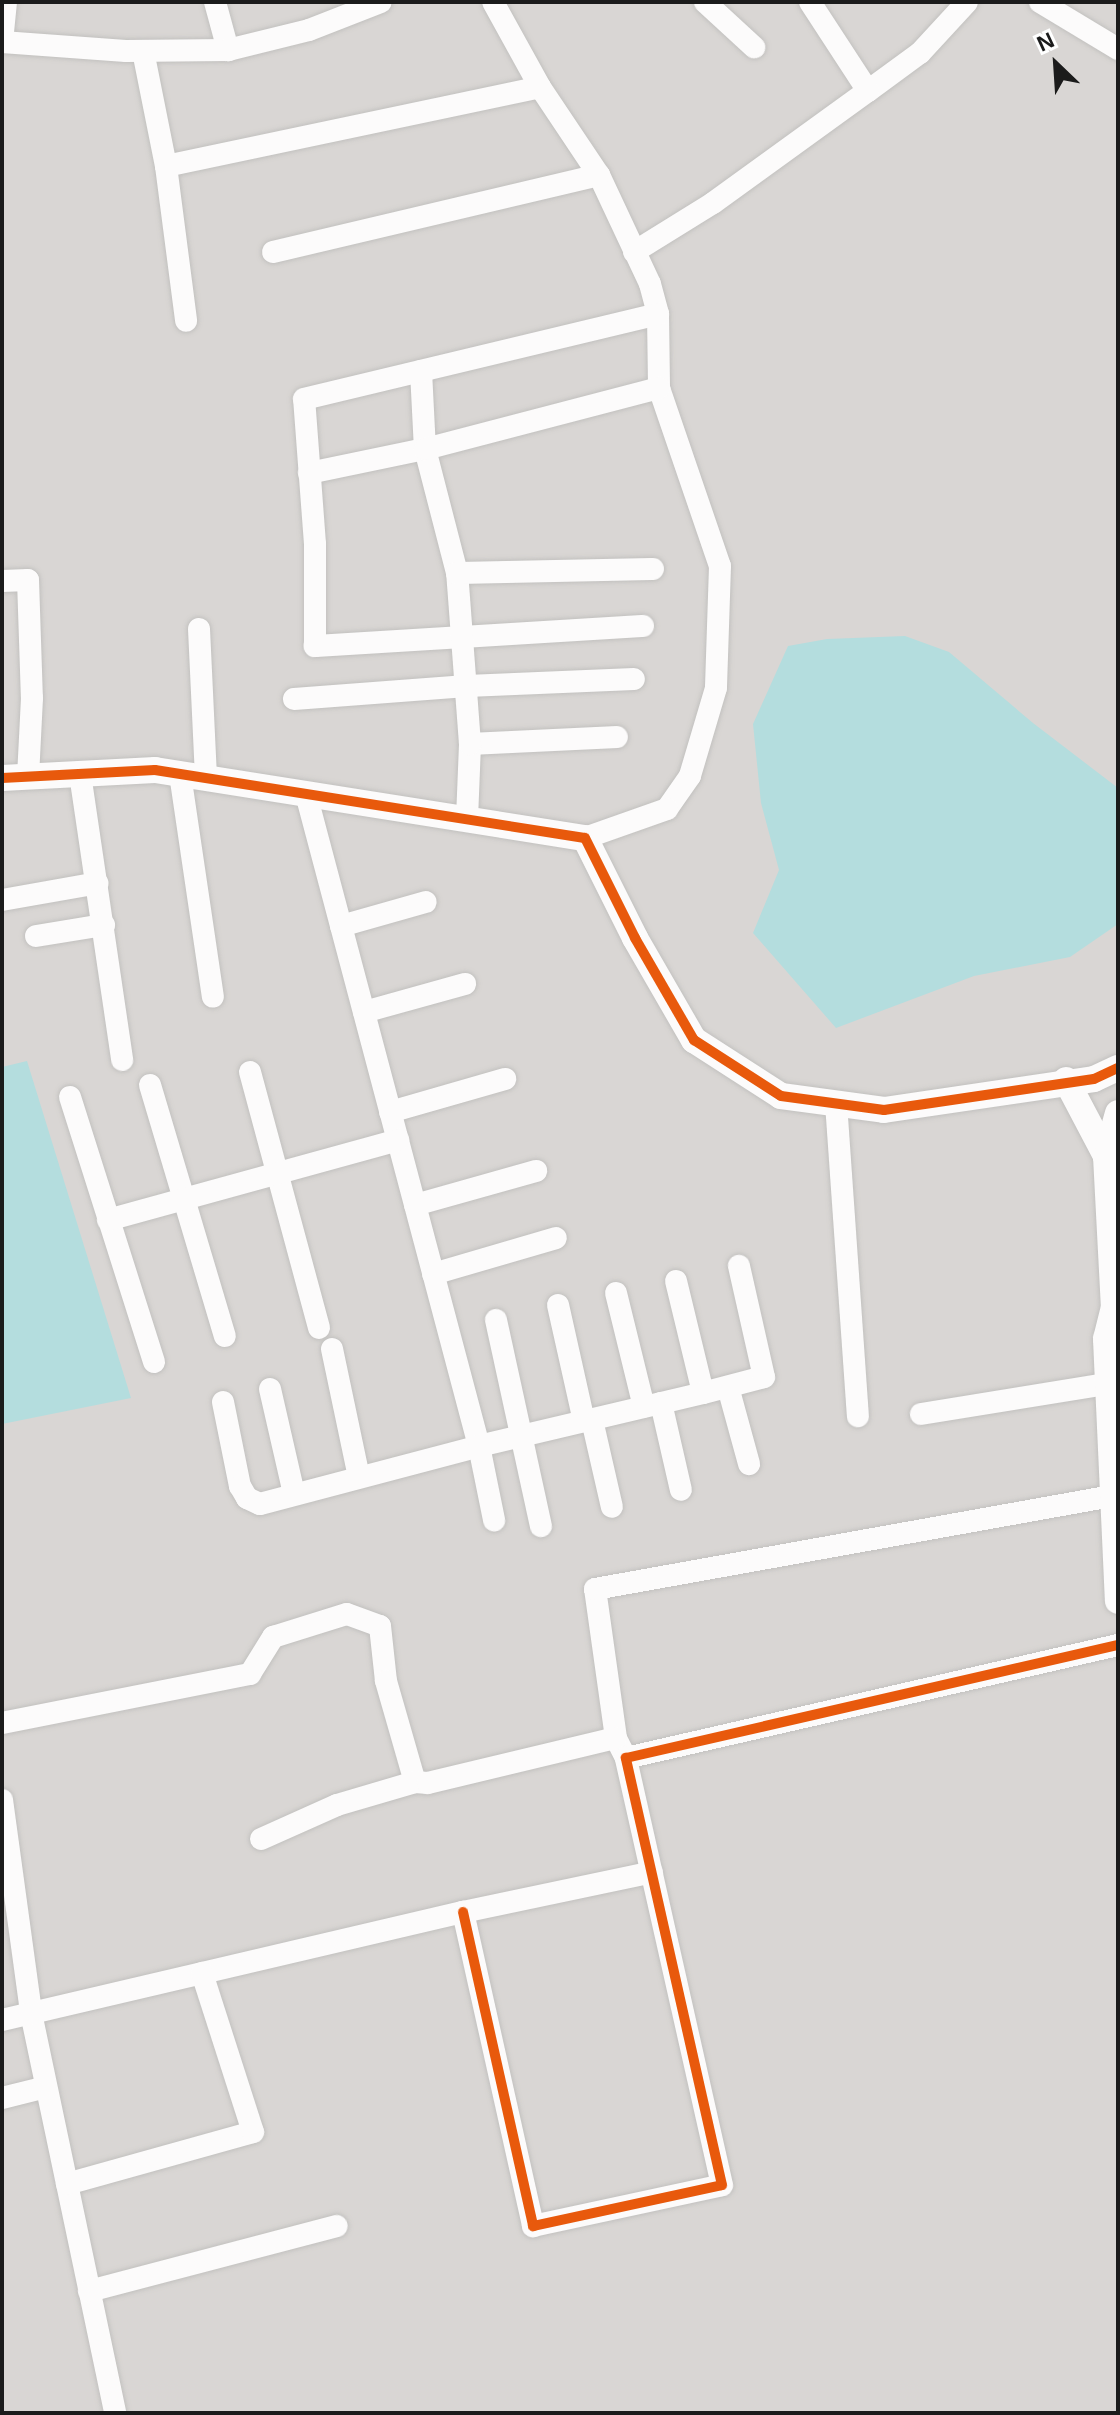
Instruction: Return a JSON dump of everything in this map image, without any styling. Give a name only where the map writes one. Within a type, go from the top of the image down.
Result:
[{"type":"street","points":[[6,2],[2,42],[143,51],[228,50],[309,30],[381,2]]},
{"type":"street","points":[[215,2],[228,50]]},
{"type":"street","points":[[2,581],[28,580],[32,698],[15,777],[155,770],[585,838],[667,809],[690,776],[716,688],[720,566],[659,388],[658,314],[650,284],[599,175],[540,87],[493,2]]},
{"type":"street","points":[[705,2],[754,47]]},
{"type":"street","points":[[810,2],[868,91]]},
{"type":"street","points":[[634,252],[713,203],[920,53],[967,2]]},
{"type":"street","points":[[1040,2],[1118,49]]},
{"type":"street","points":[[143,51],[166,166],[186,321]]},
{"type":"street","points":[[166,166],[540,87]]},
{"type":"street","points":[[273,252],[599,175]]},
{"type":"street","points":[[643,626],[315,646],[315,544],[304,399],[658,314]]},
{"type":"street","points":[[421,371],[425,449],[457,573],[470,744],[467,819]]},
{"type":"street","points":[[309,473],[425,449],[659,388]]},
{"type":"street","points":[[457,573],[653,569]]},
{"type":"street","points":[[199,629],[193,776],[213,997]]},
{"type":"street","points":[[294,699],[467,686],[634,679]]},
{"type":"street","points":[[470,744],[617,737]]},
{"type":"street","points":[[80,774],[122,1060]]},
{"type":"street","points":[[306,794],[479,1446],[494,1520]]},
{"type":"street","points":[[585,838],[635,938],[694,1040],[781,1096],[884,1110],[1066,1080],[1094,1079],[1118,1068]]},
{"type":"street","points":[[2,900],[98,883]]},
{"type":"street","points":[[341,926],[426,902]]},
{"type":"street","points":[[36,936],[104,925]]},
{"type":"street","points":[[364,1012],[465,984]]},
{"type":"street","points":[[250,1072],[319,1328]]},
{"type":"street","points":[[390,1112],[505,1079]]},
{"type":"street","points":[[1066,1080],[1106,1156]]},
{"type":"street","points":[[150,1085],[225,1336]]},
{"type":"street","points":[[70,1097],[154,1362]]},
{"type":"street","points":[[836,1103],[858,1416]]},
{"type":"street","points":[[1118,1113],[1106,1156],[1116,1311],[1106,1339],[1118,1601]]},
{"type":"street","points":[[108,1220],[398,1140]]},
{"type":"street","points":[[415,1205],[536,1171]]},
{"type":"street","points":[[433,1274],[556,1238]]},
{"type":"street","points":[[223,1402],[240,1486],[247,1498],[260,1504],[479,1446],[728,1387],[764,1377],[739,1266]]},
{"type":"street","points":[[676,1281],[703,1393]]},
{"type":"street","points":[[616,1293],[681,1490]]},
{"type":"street","points":[[558,1305],[612,1507]]},
{"type":"street","points":[[496,1320],[541,1526]]},
{"type":"street","points":[[332,1349],[359,1477]]},
{"type":"street","points":[[921,1414],[1107,1384]]},
{"type":"street","points":[[728,1387],[749,1464]]},
{"type":"street","points":[[270,1389],[294,1494]]},
{"type":"street","points":[[463,1912],[533,2226],[722,2185],[621,1748],[595,1589],[1112,1496]]},
{"type":"street","points":[[2,1723],[250,1674],[273,1637],[347,1614],[380,1626],[386,1681],[415,1782]]},
{"type":"street","points":[[261,1839],[337,1805],[415,1782],[428,1783],[621,1748],[1118,1645]]},
{"type":"street","points":[[2,1800],[31,2013],[115,2413]]},
{"type":"street","points":[[2,2020],[463,1912],[652,1872]]},
{"type":"street","points":[[67,2184],[253,2132],[202,1973]]},
{"type":"street","points":[[2,2098],[46,2087]]},
{"type":"street","points":[[89,2291],[337,2226]]},
{"type":"shaded area","points":[[2,2],[1118,2],[1118,2413],[2,2413]]},
{"type":"water","points":[[905,636],[949,652],[1033,723],[1118,788],[1118,924],[1070,957],[974,976],[836,1028],[753,933],[779,870],[761,803],[753,724],[788,646],[827,639]]},
{"type":"water","points":[[27,1061],[131,1398],[2,1424],[2,1067]]},
{"type":"cycle path","points":[[2,778],[155,770],[585,838],[635,938],[694,1040],[781,1096],[884,1110],[1094,1079],[1118,1068]]},
{"type":"cycle path","points":[[463,1912],[533,2226],[722,2185],[626,1758],[1118,1645]]}]
